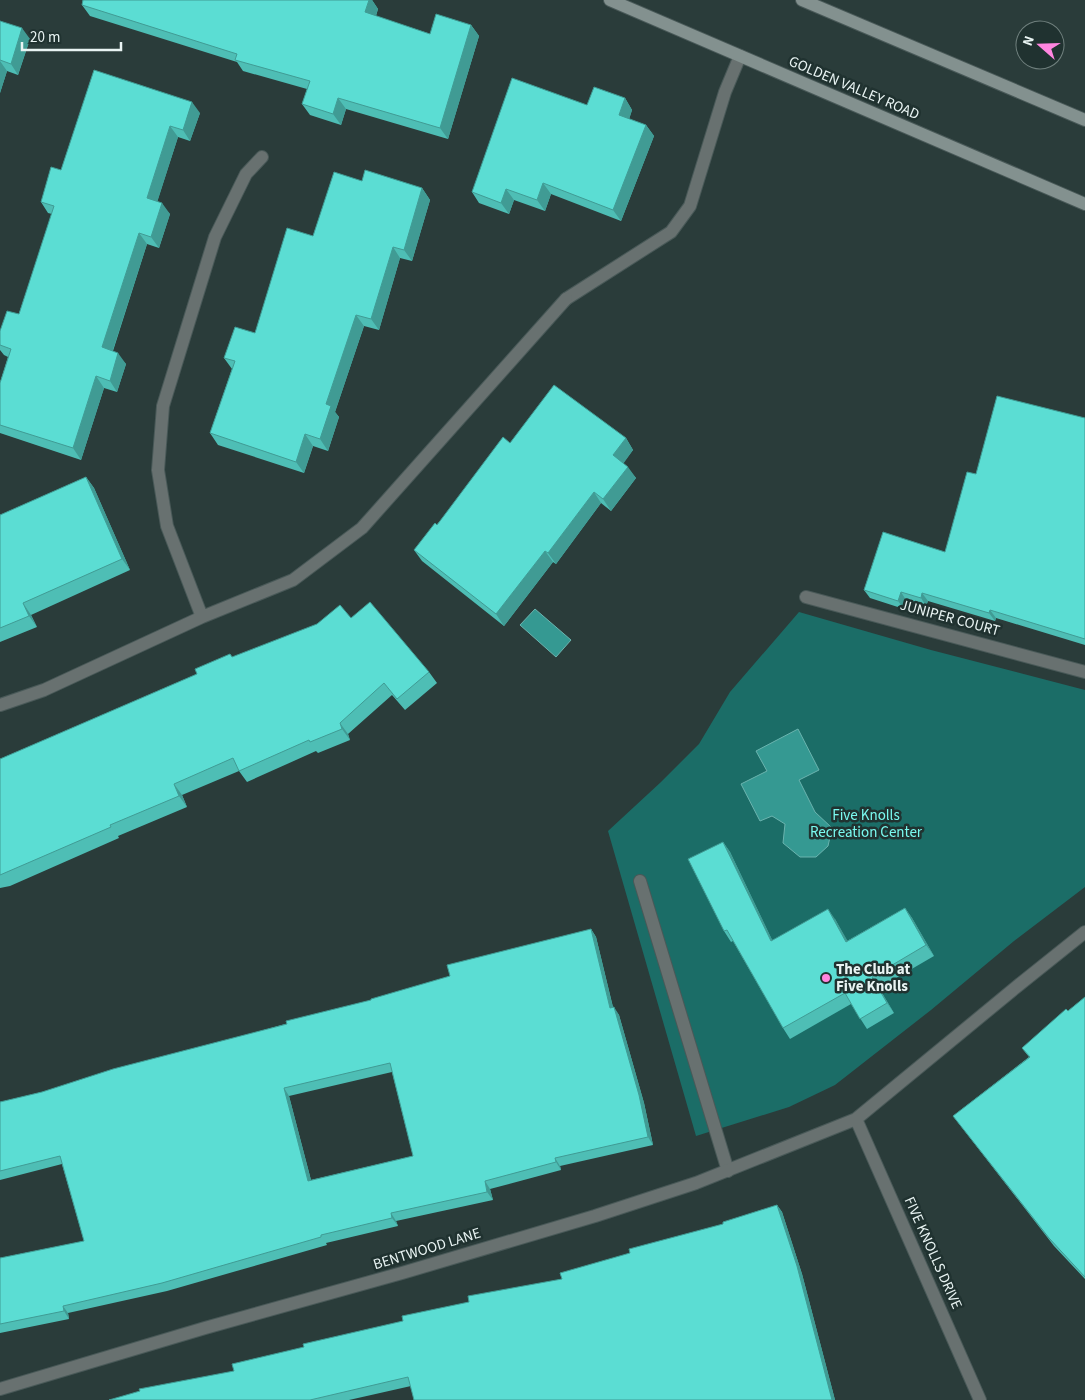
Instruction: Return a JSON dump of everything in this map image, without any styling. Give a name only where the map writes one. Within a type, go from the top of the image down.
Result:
[{"type":"main road","name":"GOLDEN VALLEY ROAD","points":[[610,0],[1085,204]]},
{"type":"main road","points":[[802,0],[1085,120]]},
{"type":"street","points":[[0,705],[44,690],[202,617],[293,580],[362,528],[566,299],[671,232],[690,206],[725,92],[740,56]]},
{"type":"street","points":[[202,617],[167,526],[158,470],[163,406],[215,237],[246,174],[262,157]]},
{"type":"street","name":"JUNIPER COURT","points":[[806,597],[1085,672]]},
{"type":"street","points":[[640,882],[728,1171]]},
{"type":"street","name":"BENTWOOD LANE","points":[[0,1389],[205,1328],[533,1235],[696,1183],[856,1119],[1085,932]]},
{"type":"street","name":"FIVE KNOLLS DRIVE","points":[[856,1119],[980,1400]]},
{"type":"green space","name":"Five Knolls Recreation Center","points":[[799,612],[931,650],[1085,690],[1085,887],[1014,941],[931,1010],[835,1085],[789,1107],[696,1136],[608,831],[699,744],[730,692]]},
{"type":"shaded area","points":[[535,609],[571,640],[556,657],[520,625]]},
{"type":"shaded area","points":[[798,729],[819,770],[799,780],[815,812],[832,828],[828,846],[816,857],[800,857],[783,843],[785,824],[772,816],[760,821],[741,784],[767,771],[756,751]]},
{"type":"building","points":[[83,0],[369,0],[365,12],[430,34],[436,14],[471,25],[440,128],[338,98],[333,114],[302,104],[310,81],[235,60],[237,54],[82,5]]},
{"type":"building","points":[[0,21],[22,28],[11,64],[0,60]]},
{"type":"building","points":[[94,70],[192,102],[183,130],[170,126],[147,198],[162,203],[151,237],[139,233],[102,347],[118,353],[110,381],[96,376],[73,448],[0,425],[0,383],[11,349],[0,345],[0,331],[7,311],[19,314],[54,206],[41,202],[51,167],[61,170]]},
{"type":"building","points":[[512,78],[587,105],[594,87],[625,98],[619,115],[646,125],[613,210],[543,183],[537,200],[506,189],[501,203],[472,192]]},
{"type":"building","points":[[365,170],[422,188],[404,250],[393,247],[371,319],[356,315],[326,404],[331,406],[320,439],[305,434],[296,462],[210,433],[235,361],[224,358],[235,327],[255,333],[287,228],[313,236],[334,172],[362,181]]},
{"type":"building","points":[[554,385],[626,438],[613,455],[628,467],[603,499],[594,492],[548,553],[545,551],[496,614],[414,550],[435,523],[437,525],[503,437],[510,443]]},
{"type":"building","points":[[997,396],[1085,418],[1085,639],[990,610],[989,613],[922,593],[921,598],[901,592],[898,601],[864,590],[883,532],[945,552],[967,472],[976,474]]},
{"type":"building","points":[[86,477],[122,559],[23,603],[29,616],[0,628],[0,515]]},
{"type":"building","points":[[370,602],[429,672],[397,699],[384,683],[340,723],[342,729],[310,742],[309,740],[239,771],[233,758],[174,784],[179,796],[0,875],[0,759],[197,674],[195,669],[230,654],[232,657],[317,624],[340,605],[351,618]]},
{"type":"building","name":"The Club at Five Knolls","points":[[723,842],[771,941],[828,909],[846,942],[905,908],[926,945],[872,977],[887,1003],[860,1019],[845,993],[783,1028],[727,930],[724,931],[688,859]]},
{"type":"building","points":[[591,929],[610,1008],[614,1007],[639,1095],[648,1137],[555,1158],[556,1162],[485,1181],[487,1192],[391,1213],[392,1218],[321,1235],[321,1237],[162,1283],[63,1306],[64,1311],[0,1324],[0,1258],[84,1241],[60,1156],[0,1171],[0,1102],[42,1092],[113,1069],[287,1024],[286,1021],[371,1000],[450,976],[447,965]],"holes":[[[390,1063],[413,1156],[308,1181],[284,1088]]]},
{"type":"building","points":[[1085,997],[1085,1277],[1049,1238],[953,1116],[1030,1057],[1022,1048],[1066,1009],[1068,1011]]},
{"type":"building","points":[[777,1205],[797,1266],[832,1400],[414,1400],[408,1377],[310,1400],[109,1400],[140,1391],[139,1389],[234,1371],[232,1364],[304,1347],[303,1344],[403,1321],[402,1316],[469,1302],[468,1296],[562,1279],[560,1273],[630,1253],[629,1249],[723,1224],[723,1222]]},
{"type":"place","name":"The Club at Five Knolls","points":[[826,978]]}]
